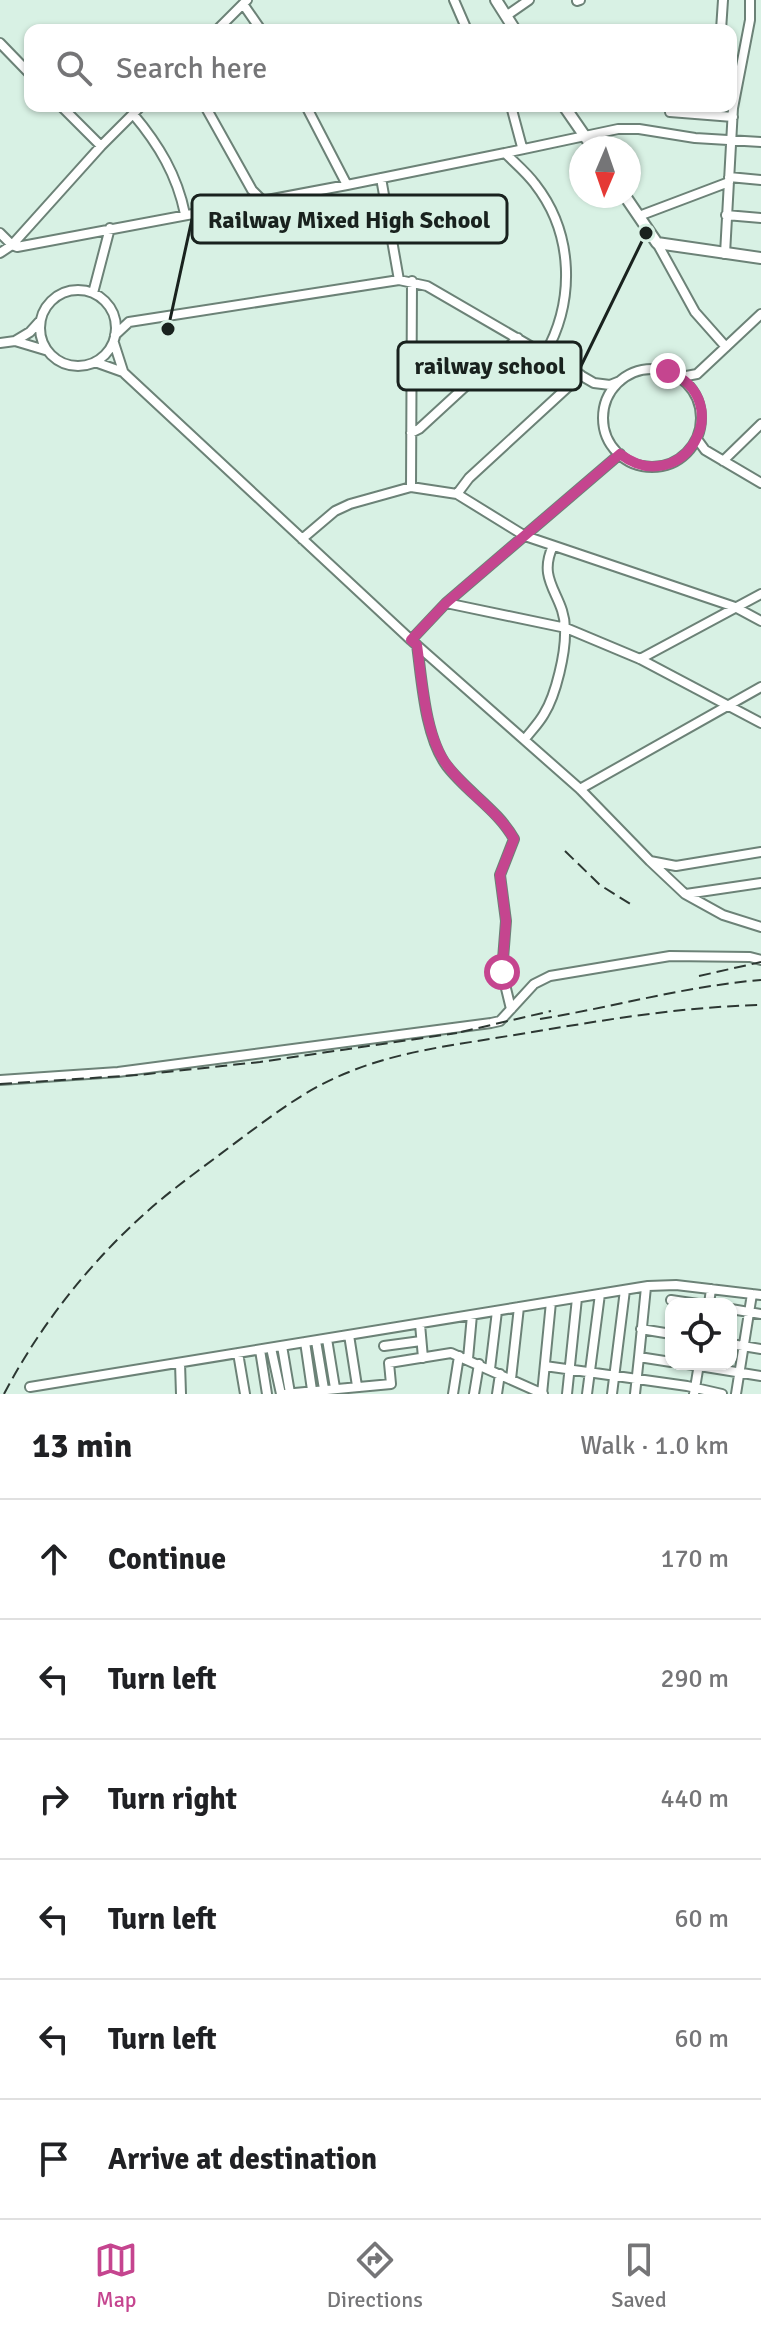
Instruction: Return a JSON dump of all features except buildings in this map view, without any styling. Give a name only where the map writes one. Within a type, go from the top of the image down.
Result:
[{"type":"main road","points":[[496,0],[511,24]]},
{"type":"main road","points":[[568,112],[584,136]]},
{"type":"main road","points":[[633,208],[657,243],[761,258]]},
{"type":"street","points":[[454,0],[464,24]]},
{"type":"street","points":[[506,16],[529,0]]},
{"type":"street","points":[[721,24],[723,0]]},
{"type":"street","points":[[737,94],[750,20],[750,0]]},
{"type":"street","points":[[223,24],[245,2],[258,24]]},
{"type":"street","points":[[0,43],[24,68]]},
{"type":"street","points":[[67,112],[101,146]]},
{"type":"street","points":[[208,112],[252,190],[262,200]]},
{"type":"street","points":[[309,112],[347,185]]},
{"type":"street","points":[[513,112],[522,147]]},
{"type":"street","points":[[670,112],[733,117]]},
{"type":"street","points":[[725,254],[734,112]]},
{"type":"street","points":[[0,253],[12,245],[133,114],[150,134],[175,176],[185,214]]},
{"type":"street","points":[[589,136],[618,129],[639,129],[695,138],[761,142]]},
{"type":"street","points":[[0,233],[17,247],[569,140]]},
{"type":"street","points":[[505,153],[535,184],[553,215],[566,258],[565,294],[555,336],[545,354]]},
{"type":"street","points":[[381,178],[399,280]]},
{"type":"street","points":[[639,216],[729,179],[761,180]]},
{"type":"street","points":[[726,215],[761,218]]},
{"type":"street","points":[[93,293],[110,228]]},
{"type":"street","points":[[657,243],[695,312],[726,347]]},
{"type":"street","points":[[0,343],[15,341],[30,332],[40,321],[47,305],[60,294],[77,290],[103,299],[113,313],[129,322],[399,280],[412,281],[427,286],[594,383],[606,402],[604,427],[608,439],[620,454],[637,464],[656,466],[674,462],[690,450],[697,439],[702,414],[694,391],[680,377],[668,371],[649,369],[610,385],[594,383]]},
{"type":"street","points":[[411,487],[412,281]]},
{"type":"street","points":[[113,313],[123,372]]},
{"type":"street","points":[[680,377],[697,374],[761,314]]},
{"type":"street","points":[[40,321],[45,350]]},
{"type":"street","points":[[15,341],[45,350],[68,365],[79,366],[95,362],[108,351],[129,322]]},
{"type":"street","points":[[411,433],[518,338]]},
{"type":"street","points":[[95,362],[123,372],[414,642],[580,789],[685,894],[723,915],[761,927]]},
{"type":"street","points":[[694,391],[697,374]]},
{"type":"street","points":[[457,494],[469,478],[581,375]]},
{"type":"street","points":[[606,402],[620,381]]},
{"type":"street","points":[[723,461],[761,424]]},
{"type":"street","points":[[697,439],[705,450],[761,483]]},
{"type":"street","points":[[690,450],[705,450]]},
{"type":"street","points":[[414,642],[446,603],[620,454]]},
{"type":"street","points":[[302,539],[343,508],[411,487],[457,494],[525,536],[735,607],[761,621]]},
{"type":"street","points":[[525,739],[545,713],[553,691],[566,628],[546,571],[546,560],[553,546]]},
{"type":"street","points":[[640,659],[761,594]]},
{"type":"street","points":[[446,603],[566,628],[640,659],[761,723]]},
{"type":"street","points":[[414,642],[427,711],[438,749],[447,766],[480,798],[514,839],[500,875],[506,921],[502,972],[511,1009]]},
{"type":"street","points":[[580,789],[761,687]]},
{"type":"street","points":[[650,861],[676,866],[761,852]]},
{"type":"street","points":[[685,894],[761,883]]},
{"type":"street","points":[[0,1080],[118,1072],[491,1023],[500,1021],[534,984],[550,976],[670,956],[750,957],[761,960]]},
{"type":"street","points":[[30,1387],[625,1290],[676,1285],[757,1295],[749,1312],[736,1394]]},
{"type":"street","points":[[635,1394],[646,1287]]},
{"type":"street","points":[[710,1298],[711,1289]]},
{"type":"street","points":[[612,1394],[625,1290]]},
{"type":"street","points":[[587,1394],[600,1294]]},
{"type":"street","points":[[567,1394],[577,1298]]},
{"type":"street","points":[[285,1394],[391,1384],[389,1363],[451,1353],[511,1379],[520,1389],[542,1394],[551,1302]]},
{"type":"street","points":[[511,1379],[519,1307]]},
{"type":"street","points":[[737,1310],[761,1314]]},
{"type":"street","points":[[490,1369],[497,1311]]},
{"type":"street","points":[[453,1394],[472,1315]]},
{"type":"street","points":[[420,1324],[423,1358]]},
{"type":"street","points":[[641,1329],[665,1333]]},
{"type":"street","points":[[349,1335],[357,1386]]},
{"type":"street","points":[[327,1339],[335,1388]]},
{"type":"street","points":[[316,1341],[324,1389]]},
{"type":"street","points":[[384,1346],[421,1341]]},
{"type":"street","points":[[305,1342],[312,1390]]},
{"type":"street","points":[[737,1345],[761,1349]]},
{"type":"street","points":[[282,1346],[285,1394]]},
{"type":"street","points":[[271,1348],[285,1394]]},
{"type":"street","points":[[260,1350],[267,1394]]},
{"type":"street","points":[[238,1353],[245,1394]]},
{"type":"street","points":[[639,1357],[665,1361]]},
{"type":"street","points":[[180,1363],[181,1394]]},
{"type":"street","points":[[474,1394],[479,1364]]},
{"type":"street","points":[[545,1366],[722,1394]]},
{"type":"street","points":[[694,1391],[698,1370]]},
{"type":"street","points":[[724,1370],[761,1376]]},
{"type":"street","points":[[497,1394],[500,1374]]},
{"type":"railway","points":[[565,851],[600,885],[632,905]]},
{"type":"railway","points":[[699,976],[761,962]]},
{"type":"railway","points":[[540,1019],[705,987],[761,980]]},
{"type":"railway","points":[[4,1394],[32,1346],[65,1300],[121,1236],[185,1180],[273,1115],[317,1087],[368,1065],[428,1050],[634,1016],[761,1005]]},
{"type":"railway","points":[[461,1032],[551,1011]]},
{"type":"railway","points":[[0,1084],[138,1075],[260,1062],[457,1033]]},
{"type":"place","name":"railway school","points":[[646,233]]},
{"type":"place","name":"Railway Mixed High School","points":[[168,329]]},
{"type":"route","points":[[502,972],[506,921],[500,875],[514,839],[480,798],[447,766],[438,749],[427,711],[417,645],[411,640],[446,603],[620,454],[643,466],[662,466],[674,462],[690,450],[701,427],[699,402],[685,381],[668,371]]}]
